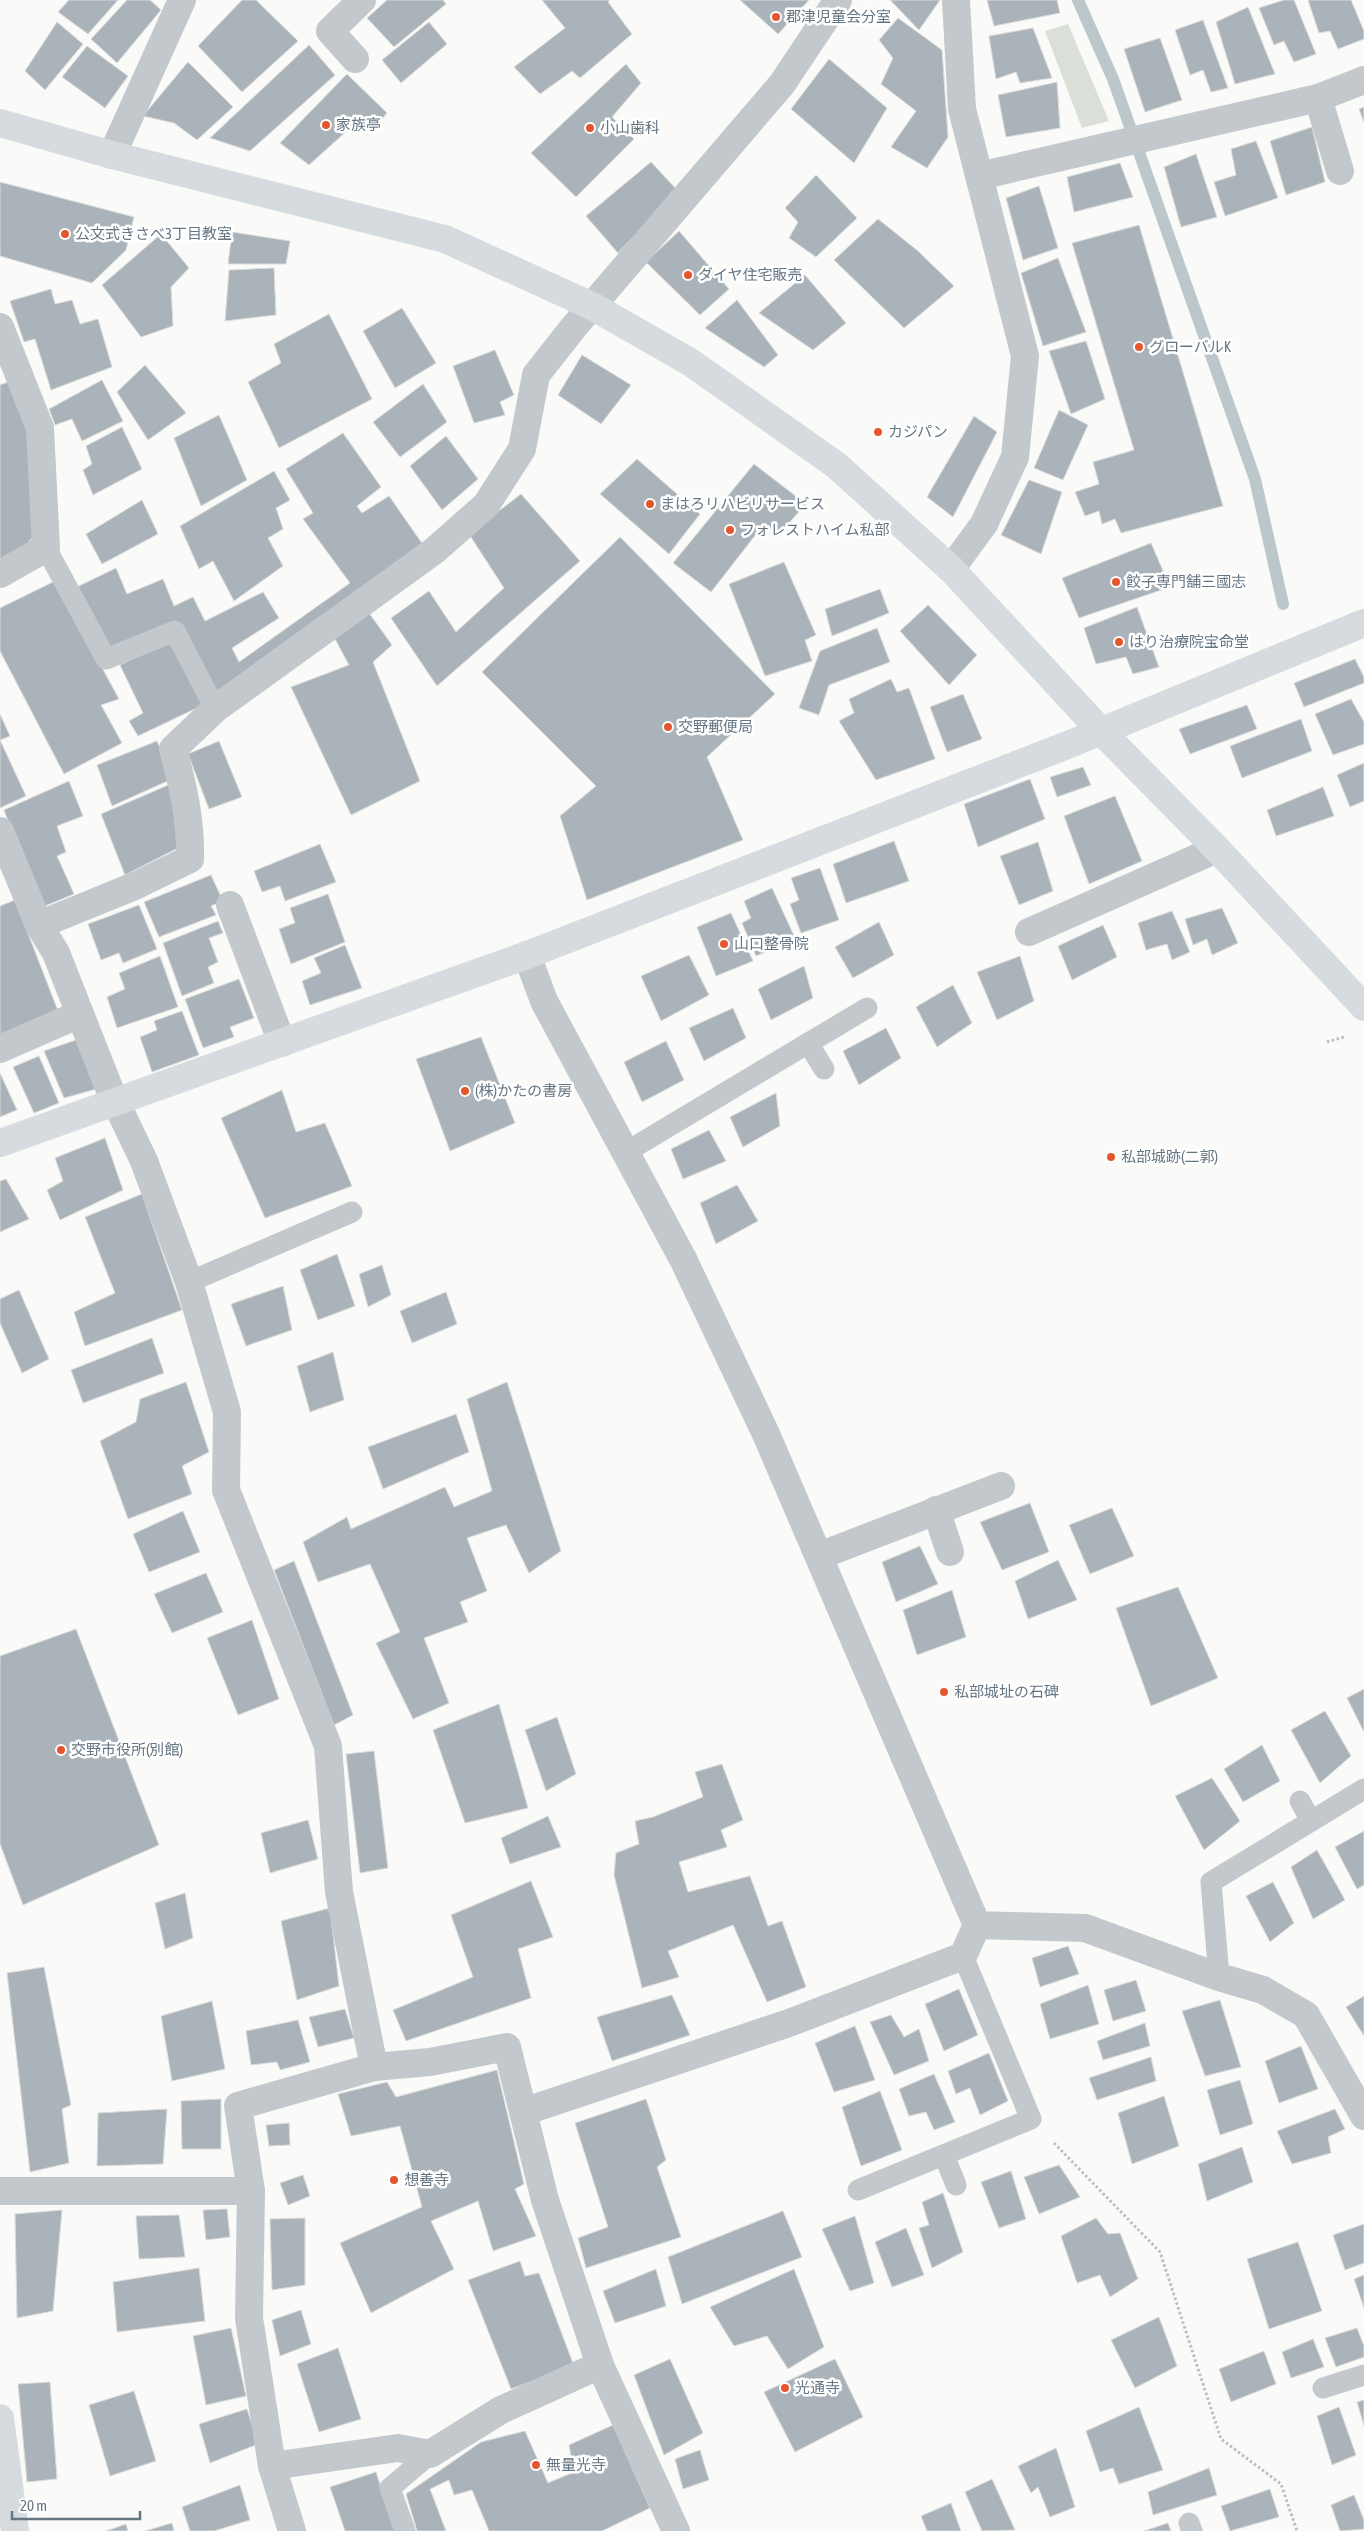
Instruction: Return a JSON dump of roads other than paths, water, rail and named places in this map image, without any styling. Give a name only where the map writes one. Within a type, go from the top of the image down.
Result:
[{"type":"street","points":[[112,154],[182,0]]},
{"type":"street","points":[[355,59],[330,31],[362,0]]},
{"type":"street","points":[[39,924],[136,886],[190,860],[191,832],[185,797],[173,749],[215,710],[434,551],[486,505],[522,449],[536,375],[592,306],[782,84],[838,0]]},
{"type":"street","points":[[951,569],[984,524],[1015,457],[1025,356],[962,109],[956,0]]},
{"type":"street","points":[[979,176],[1318,98],[1364,80]]},
{"type":"street","points":[[1318,98],[1340,171]]},
{"type":"street","points":[[0,123],[112,154],[445,239],[592,306],[690,362],[836,465],[951,569],[1100,730],[1217,849],[1364,1007]]},
{"type":"street","points":[[0,326],[40,428],[46,548],[0,574]]},
{"type":"street","points":[[0,1143],[117,1103],[527,955],[1070,744],[1100,730],[1364,623]]},
{"type":"street","points":[[0,831],[39,924],[56,953],[117,1103],[144,1162],[189,1282],[227,1412],[226,1490],[328,1746],[340,1892],[374,2068]]},
{"type":"street","points":[[1028,932],[1217,849]]},
{"type":"street","points":[[230,905],[282,1043]]},
{"type":"street","points":[[523,2112],[789,2023],[963,1956],[977,1925],[766,1434],[696,1285],[544,1001],[527,955]]},
{"type":"street","points":[[0,1049],[80,1014]]},
{"type":"street","points":[[819,1556],[1001,1486]]},
{"type":"street","points":[[936,1510],[950,1552]]},
{"type":"street","points":[[977,1925],[1085,1928],[1219,1977],[1263,1990],[1306,2015],[1364,2116]]},
{"type":"street","points":[[292,2531],[272,2466],[249,2318],[251,2191],[238,2106],[374,2068],[430,2062],[507,2047],[545,2200],[600,2365],[676,2531]]},
{"type":"street","points":[[0,2190],[251,2191]]},
{"type":"street","points":[[272,2466],[398,2448],[430,2454],[501,2410],[600,2365]]},
{"type":"street","points":[[0,2418],[15,2531]]},
{"type":"lane","points":[[46,548],[106,659],[176,631],[215,710]]},
{"type":"lane","points":[[626,1152],[868,1008]]},
{"type":"lane","points":[[808,1043],[824,1069]]},
{"type":"lane","points":[[189,1282],[352,1212]]},
{"type":"lane","points":[[1219,1977],[1211,1882],[1364,1789]]},
{"type":"lane","points":[[1300,1801],[1312,1821]]},
{"type":"lane","points":[[858,2190],[1031,2119],[963,1956]]},
{"type":"lane","points":[[944,2155],[956,2186]]},
{"type":"lane","points":[[1323,2388],[1364,2375]]},
{"type":"lane","points":[[405,2531],[390,2488],[430,2454]]},
{"type":"waterway","points":[[1078,0],[1113,79],[1255,479],[1283,604]]},
{"type":"place","name":"郡津児童会分室","points":[[776,17]]},
{"type":"place","name":"家族亭","points":[[326,125]]},
{"type":"place","name":"小山歯科","points":[[590,128]]},
{"type":"place","name":"公文式きさべ3丁目教室","points":[[65,234]]},
{"type":"place","name":"ダイヤ住宅販売","points":[[688,275]]},
{"type":"place","name":"グローバルK","points":[[1139,347]]},
{"type":"place","name":"カジパン","points":[[878,432]]},
{"type":"place","name":"まはろリハビリサービス","points":[[650,504]]},
{"type":"place","name":"フォレストハイム私部","points":[[730,530]]},
{"type":"place","name":"餃子専門舗三國志","points":[[1116,582]]},
{"type":"place","name":"はり治療院宝命堂","points":[[1119,642]]},
{"type":"place","name":"交野郵便局","points":[[668,727]]},
{"type":"place","name":"山口整骨院","points":[[724,944]]},
{"type":"place","name":"(株)かたの書房","points":[[465,1091]]},
{"type":"place","name":"私部城跡(二郭)","points":[[1111,1157]]},
{"type":"place","name":"私部城址の石碑","points":[[944,1692]]},
{"type":"place","name":"交野市役所(別館)","points":[[61,1750]]},
{"type":"place","name":"想善寺","points":[[394,2180]]},
{"type":"place","name":"光通寺","points":[[785,2388]]},
{"type":"place","name":"無量光寺","points":[[536,2465]]}]
